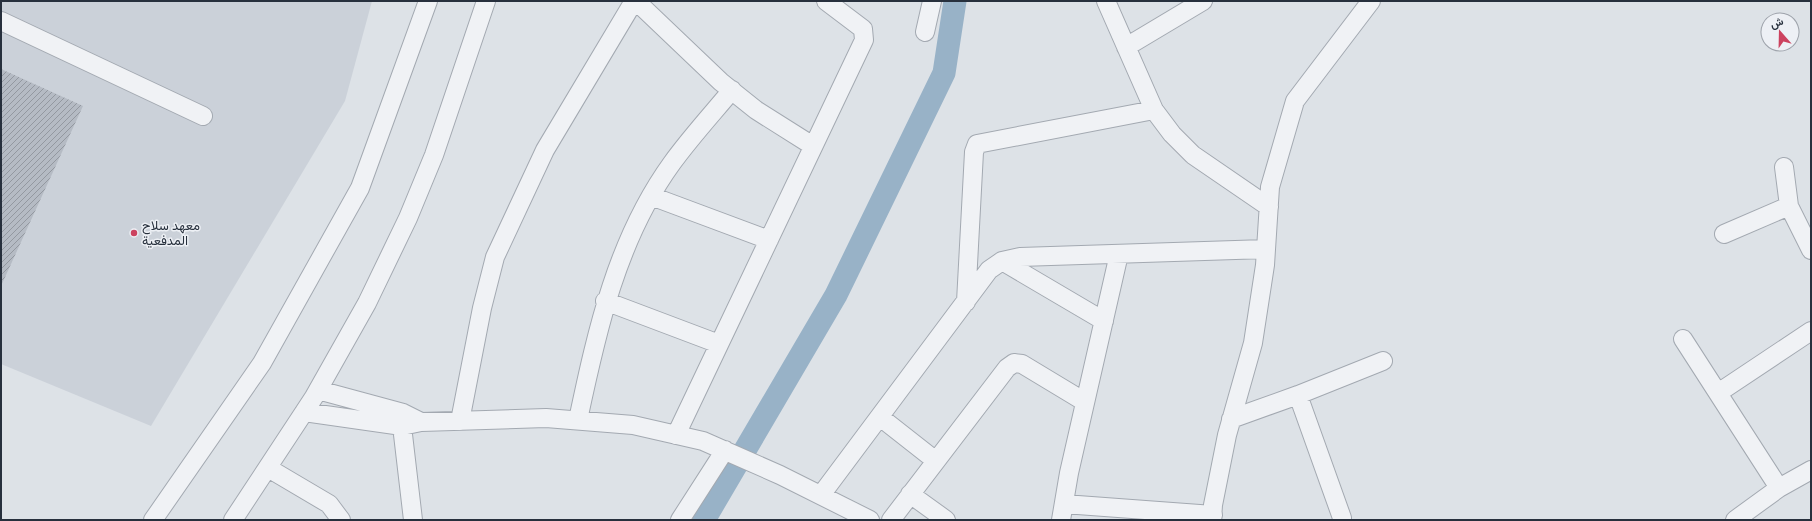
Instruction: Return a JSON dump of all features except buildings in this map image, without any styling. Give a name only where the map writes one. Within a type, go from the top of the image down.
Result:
[{"type":"street","points":[[153,520],[262,363],[360,188],[428,1]]},
{"type":"street","points":[[233,520],[318,390],[367,303],[408,218],[434,155],[486,1]]},
{"type":"street","points":[[460,421],[482,308],[495,257],[546,150],[635,1],[732,90],[756,110],[814,146]]},
{"type":"street","points":[[676,435],[864,40],[863,29],[826,1]]},
{"type":"street","points":[[925,32],[932,1]]},
{"type":"street","points":[[1106,1],[1154,110],[1172,134],[1193,155],[1269,207]]},
{"type":"street","points":[[1126,47],[1203,1]]},
{"type":"street","points":[[1119,254],[1085,402],[1063,512],[1212,517],[1232,419],[1253,343],[1266,249],[1270,187],[1295,101],[1371,1]]},
{"type":"street","points":[[1,21],[204,116]]},
{"type":"street","points":[[578,420],[605,301],[617,269],[651,196],[672,163],[732,90]]},
{"type":"street","points":[[966,302],[974,152],[977,144],[1154,110]]},
{"type":"street","points":[[1784,167],[1789,206],[1811,250]]},
{"type":"street","points":[[651,196],[769,240]]},
{"type":"street","points":[[1724,234],[1789,206]]},
{"type":"street","points":[[821,495],[989,270],[1002,261],[1020,257],[1266,249]]},
{"type":"street","points":[[1002,261],[1104,321]]},
{"type":"street","points":[[605,301],[719,344]]},
{"type":"street","points":[[1718,393],[1811,331]]},
{"type":"street","points":[[1683,338],[1779,488]]},
{"type":"street","points":[[1232,419],[1298,395],[1383,361]]},
{"type":"street","points":[[891,520],[1007,368],[1014,363],[1022,364],[1085,402]]},
{"type":"street","points":[[318,390],[402,413],[421,422]]},
{"type":"street","points":[[1298,395],[1342,518]]},
{"type":"street","points":[[304,412],[402,426],[421,422],[546,418],[633,425],[703,441],[821,495],[870,520]]},
{"type":"street","points":[[880,417],[936,461]]},
{"type":"street","points":[[402,426],[414,520]]},
{"type":"street","points":[[680,520],[724,450]]},
{"type":"street","points":[[268,468],[329,504],[341,520]]},
{"type":"street","points":[[1735,520],[1779,488],[1811,470]]},
{"type":"street","points":[[910,494],[946,520]]},
{"type":"shaded area","name":"معهد سلاح المدفعية","points":[[1,1],[372,1],[345,101],[151,426],[1,364]]},
{"type":"waterway","points":[[704,520],[836,295],[944,73],[955,1]]},
{"type":"place","name":"معهد سلاح المدفعية","points":[[134,233]]}]
